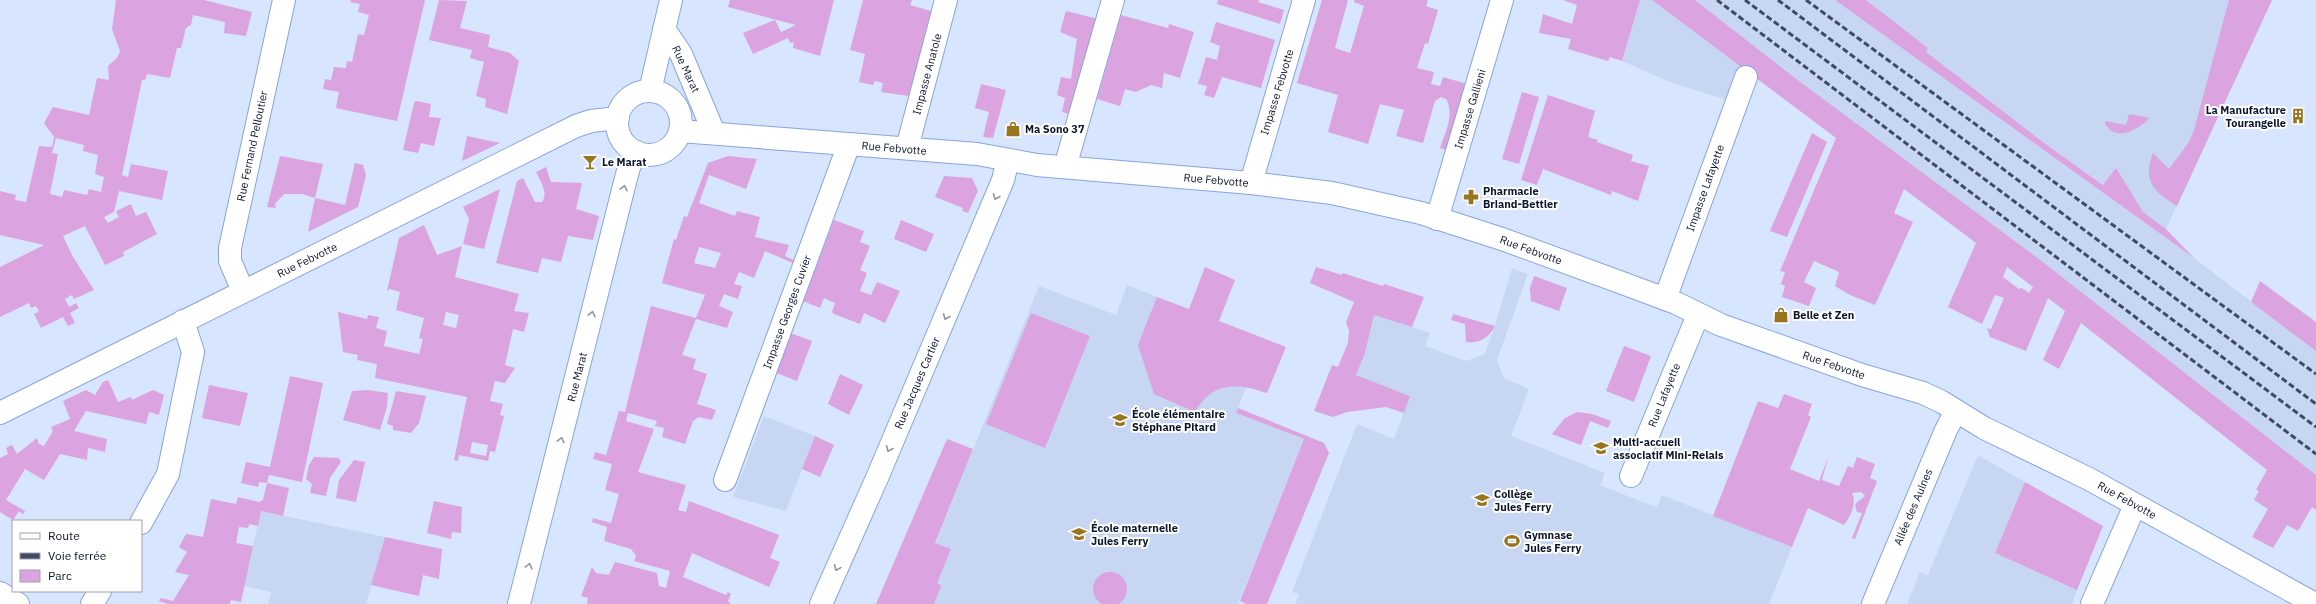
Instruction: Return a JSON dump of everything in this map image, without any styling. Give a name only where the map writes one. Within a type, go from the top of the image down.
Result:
[{"type":"street","name":"Rue Fernand Pelloutier","points":[[243,291],[230,261],[230,248],[284,0]]},
{"type":"street","name":"Rue Marat","points":[[650,91],[671,0]]},
{"type":"street","name":"Impasse Anatole","points":[[908,148],[946,0]]},
{"type":"street","points":[[1065,167],[1113,0]]},
{"type":"street","name":"Impasse Febvotte","points":[[1250,183],[1304,0]]},
{"type":"street","name":"Impasse Gallieni","points":[[1437,219],[1502,0]]},
{"type":"street","name":"Rue Marat","points":[[664,29],[680,54],[714,133]]},
{"type":"street","name":"Impasse Lafayette","points":[[1665,299],[1746,77]]},
{"type":"street","points":[[650,91],[668,97],[675,104],[681,121],[680,131],[674,143],[663,151],[655,154],[637,152],[628,146],[622,138],[618,128],[618,118],[626,102],[633,96],[650,91]]},
{"type":"street","name":"Rue Febvotte","points":[[0,413],[576,126],[591,121],[618,118]]},
{"type":"street","name":"Rue Febvotte","points":[[680,131],[977,154],[1008,160],[1065,167],[1250,183],[1332,193],[1392,206],[1437,219],[1502,239],[1665,299],[1698,315],[1862,375],[1923,393],[1984,428],[2090,479],[2314,604]]},
{"type":"street","name":"Impasse Georges Cuvier","points":[[725,480],[849,144]]},
{"type":"street","name":"Rue Marat","points":[[519,604],[626,178],[637,152]]},
{"type":"street","name":"Rue Jacques Cartier","points":[[821,604],[880,470],[997,194],[1008,160]]},
{"type":"street","name":"Rue Lafayette","points":[[1631,476],[1698,315]]},
{"type":"street","points":[[142,521],[162,488],[168,474],[193,352],[183,321]]},
{"type":"street","name":"Allée des Aulnes","points":[[1873,604],[1946,430],[1956,411]]},
{"type":"street","points":[[2092,604],[2135,505]]},
{"type":"street","points":[[92,604],[99,592]]},
{"type":"street","points":[[0,593],[18,604]]},
{"type":"shaded area","points":[[1640,0],[1652,0],[1740,66],[1728,100],[1675,84],[1622,61]]},
{"type":"shaded area","points":[[1695,0],[1835,0],[2194,258],[2316,351],[2316,475],[2039,259],[1795,78]]},
{"type":"shaded area","points":[[1866,0],[2272,0],[2166,229],[2040,140],[1925,52],[1928,48]]},
{"type":"shaded area","name":"Collège Jules Ferry","points":[[1512,268],[1528,274],[1497,360],[1504,378],[1529,389],[1511,436],[1605,473],[1600,485],[1648,504],[1657,507],[1662,495],[1792,547],[1769,604],[1295,604],[1299,594],[1292,592],[1357,424],[1394,439],[1410,396],[1356,375],[1365,353],[1374,315],[1430,333],[1425,346],[1466,361],[1485,354]]},
{"type":"shaded area","name":"École élémentaire Stéphane Pitard","points":[[1127,285],[1265,339],[1236,413],[1304,439],[1238,604],[911,604],[1039,286],[1116,315]]},
{"type":"shaded area","points":[[764,416],[815,436],[786,511],[733,497]]},
{"type":"shaded area","points":[[1978,455],[2025,482],[1995,553],[2077,590],[2072,604],[1907,604],[1920,572],[1928,575]]},
{"type":"shaded area","points":[[261,511],[385,537],[366,604],[268,604],[271,592],[244,586]]},
{"type":"green space","points":[[116,0],[204,0],[252,12],[246,36],[224,33],[225,22],[193,15],[191,25],[186,28],[181,48],[177,48],[170,78],[147,74],[145,80],[142,80],[122,175],[128,177],[131,164],[168,171],[162,200],[119,191],[114,212],[104,217],[108,223],[119,217],[116,211],[131,204],[136,216],[146,212],[157,234],[123,252],[124,256],[105,265],[85,226],[63,236],[73,257],[94,290],[74,299],[72,295],[65,299],[69,307],[76,303],[79,308],[70,313],[75,323],[68,326],[63,317],[41,328],[34,314],[39,311],[36,306],[31,308],[29,303],[0,317],[0,267],[44,245],[0,235],[0,191],[16,195],[15,200],[26,202],[39,146],[52,147],[54,137],[44,123],[53,107],[89,115],[97,78],[109,80],[108,66],[117,58],[120,51],[112,29]],"holes":[[[56,138],[84,145],[83,151],[98,155],[95,174],[104,177],[101,192],[89,189],[87,195],[64,190],[62,197],[50,194],[58,154],[52,153]]]},
{"type":"green space","points":[[351,0],[425,0],[397,121],[336,108],[339,92],[323,89],[325,79],[331,80],[334,67],[346,68],[347,61],[352,62],[358,34],[364,35],[369,15],[358,12],[360,4],[350,2]]},
{"type":"green space","points":[[439,0],[467,1],[460,28],[490,35],[488,47],[510,53],[519,61],[507,114],[485,107],[486,99],[476,96],[484,62],[470,58],[472,50],[429,40]]},
{"type":"green space","points":[[730,0],[834,0],[820,56],[793,48],[794,42],[790,43],[788,38],[753,54],[743,33],[775,20],[781,32],[796,25],[728,7]]},
{"type":"green space","points":[[863,0],[912,0],[910,5],[931,11],[909,96],[881,92],[883,83],[875,81],[873,85],[859,82],[865,54],[850,50]]},
{"type":"green space","points":[[1218,0],[1259,0],[1258,2],[1284,10],[1280,24],[1217,4]]},
{"type":"green space","points":[[1322,0],[1348,0],[1335,48],[1350,53],[1364,6],[1354,2],[1354,0],[1428,0],[1426,6],[1438,10],[1428,44],[1425,43],[1417,68],[1434,72],[1431,84],[1440,86],[1443,77],[1467,84],[1446,150],[1440,148],[1448,124],[1450,111],[1446,99],[1441,97],[1435,101],[1423,143],[1396,136],[1404,110],[1380,104],[1368,144],[1328,132],[1338,95],[1297,83]]},
{"type":"green space","points":[[1563,0],[1640,0],[1622,61],[1610,57],[1608,61],[1568,49],[1571,39],[1539,33],[1543,14],[1572,24],[1577,5]]},
{"type":"green space","points":[[1652,0],[1695,0],[1795,78],[2039,259],[2316,475],[2316,510],[2312,507],[2298,531],[2287,525],[2273,548],[2252,537],[2268,509],[2254,500],[2259,491],[2256,490],[2267,470],[2081,323],[2059,369],[2043,360],[2065,311],[2048,298],[2026,351],[1990,337],[1987,328],[1991,329],[2004,298],[1995,295],[1982,324],[1948,307],[1976,243],[1904,189],[1894,213],[1913,222],[1875,305],[1850,295],[1835,286],[1839,272],[1814,261],[1804,282],[1816,288],[1809,306],[1782,297],[1785,286],[1781,284],[1785,272],[1780,271],[1836,138]],"holes":[[[2007,267],[2033,287],[2029,293],[2022,288],[2019,289],[2003,277]]]},
{"type":"green space","points":[[1835,0],[1866,0],[1928,48],[1926,52],[2040,140],[2103,185],[2116,168],[2143,212],[2166,229],[2194,258]]},
{"type":"green space","points":[[2229,0],[2272,0],[2177,206],[2162,196],[2152,185],[2149,171],[2150,163],[2153,153],[2169,169],[2189,142],[2194,130]]},
{"type":"green space","points":[[1066,11],[1098,19],[1071,115],[1062,112],[1065,98],[1057,95],[1061,77],[1071,79],[1077,39],[1060,32]]},
{"type":"green space","points":[[1121,15],[1168,28],[1169,24],[1194,32],[1180,78],[1164,73],[1162,88],[1151,85],[1136,92],[1125,89],[1120,106],[1097,99]]},
{"type":"green space","points":[[1216,22],[1275,40],[1261,88],[1222,77],[1214,98],[1204,95],[1207,86],[1198,84],[1206,57],[1217,60],[1220,46],[1210,42]]},
{"type":"green space","points":[[981,84],[1006,90],[993,138],[983,137],[989,112],[975,108]]},
{"type":"green space","points":[[1522,92],[1539,97],[1519,164],[1502,159]]},
{"type":"green space","points":[[1548,95],[1595,111],[1588,137],[1598,140],[1597,142],[1633,155],[1631,161],[1649,166],[1638,201],[1612,191],[1611,195],[1543,169],[1537,185],[1521,180]]},
{"type":"green space","points":[[416,101],[431,104],[429,117],[441,118],[434,146],[421,143],[418,153],[403,150],[414,103]]},
{"type":"green space","points":[[2129,114],[2150,118],[2134,130],[2121,133],[2115,133],[2105,124],[2105,121],[2126,125]]},
{"type":"green space","points":[[1812,133],[1827,142],[1787,237],[1770,231]]},
{"type":"green space","points":[[467,136],[500,143],[462,161]]},
{"type":"green space","points":[[280,156],[323,164],[315,198],[302,194],[284,194],[275,204],[276,208],[267,207]]},
{"type":"green space","points":[[728,156],[757,159],[746,189],[709,175],[699,203],[735,216],[737,211],[760,217],[755,237],[789,245],[785,256],[796,261],[795,264],[765,251],[754,278],[739,272],[734,284],[742,286],[738,299],[724,294],[719,306],[733,312],[727,328],[696,319],[682,355],[696,359],[693,369],[707,374],[697,404],[716,410],[712,420],[699,417],[693,421],[685,444],[662,437],[664,428],[655,426],[657,421],[628,413],[626,421],[654,429],[638,472],[686,485],[678,510],[686,512],[689,501],[779,535],[770,558],[780,562],[769,587],[692,553],[683,577],[726,595],[728,592],[731,594],[728,601],[731,604],[587,604],[588,598],[581,596],[592,567],[596,573],[609,575],[615,562],[657,573],[659,586],[666,588],[670,571],[634,561],[636,556],[631,549],[604,541],[607,527],[592,522],[593,518],[611,523],[619,494],[605,490],[612,464],[593,459],[595,452],[606,455],[619,411],[625,412],[651,306],[696,318],[705,295],[662,283],[674,239],[676,240],[684,216],[687,217],[708,163]],"holes":[[[699,247],[721,253],[715,268],[694,263]]]},
{"type":"green space","points":[[355,163],[363,165],[366,175],[358,207],[308,232],[315,198],[345,205]]},
{"type":"green space","points":[[546,167],[551,182],[582,183],[576,209],[599,216],[593,240],[568,236],[561,262],[542,258],[538,273],[496,263],[517,181],[523,178],[535,202],[542,202],[545,195],[542,183],[536,172]]},
{"type":"green space","points":[[944,176],[972,178],[978,191],[968,213],[962,211],[963,208],[935,197]]},
{"type":"green space","points":[[500,189],[484,249],[463,244],[469,219],[463,207]]},
{"type":"green space","points":[[834,220],[864,231],[860,242],[870,246],[860,270],[867,273],[860,291],[871,295],[877,282],[900,291],[885,323],[864,313],[860,324],[834,314],[832,312],[835,303],[824,298],[820,308],[803,301]]},
{"type":"green space","points":[[901,220],[934,234],[926,252],[894,239]]},
{"type":"green space","points":[[424,225],[437,255],[462,246],[455,277],[519,294],[514,311],[529,313],[524,332],[513,329],[505,365],[515,368],[505,383],[495,381],[490,401],[503,404],[500,415],[504,416],[495,452],[490,451],[488,461],[459,455],[458,461],[454,460],[467,397],[375,378],[377,364],[357,360],[358,355],[343,352],[338,312],[367,319],[368,315],[379,317],[376,328],[387,331],[384,346],[419,354],[423,339],[419,338],[424,318],[396,310],[400,292],[390,289],[387,291],[399,238]],"holes":[[[446,312],[459,315],[456,328],[443,325]],[[472,442],[488,445],[486,456],[470,453]]]},
{"type":"green space","points":[[1205,267],[1235,280],[1219,321],[1286,347],[1267,393],[1246,387],[1226,387],[1209,395],[1195,412],[1154,394],[1138,345],[1157,297],[1189,309]]},
{"type":"green space","points":[[1316,267],[1342,275],[1343,273],[1383,286],[1384,284],[1424,297],[1412,327],[1374,315],[1365,353],[1356,375],[1410,396],[1404,413],[1386,407],[1347,412],[1333,417],[1314,411],[1332,365],[1338,367],[1348,343],[1349,331],[1346,322],[1354,302],[1310,283]]},
{"type":"green space","points":[[1534,276],[1567,288],[1559,311],[1531,301],[1530,288]]},
{"type":"green space","points":[[2260,281],[2316,322],[2316,351],[2251,302]]},
{"type":"green space","points":[[1031,313],[1090,336],[1045,448],[986,424]]},
{"type":"green space","points":[[1453,314],[1495,326],[1487,337],[1475,342],[1466,342],[1465,324],[1451,320]]},
{"type":"green space","points":[[790,333],[812,341],[797,381],[774,372]]},
{"type":"green space","points":[[1624,346],[1651,356],[1634,402],[1606,391]]},
{"type":"green space","points":[[840,374],[863,385],[849,415],[828,404]]},
{"type":"green space","points":[[290,376],[323,383],[302,482],[269,475],[267,483],[259,482],[258,487],[241,483],[246,462],[270,467]]},
{"type":"green space","points":[[108,380],[118,402],[131,397],[132,400],[153,390],[164,395],[159,415],[149,412],[146,424],[86,411],[74,431],[107,439],[105,452],[88,448],[87,460],[60,454],[44,480],[25,469],[6,500],[25,511],[23,514],[19,511],[13,520],[0,512],[0,458],[8,454],[6,448],[12,445],[17,454],[37,438],[39,444],[44,446],[53,431],[51,427],[70,419],[63,401],[86,390],[95,395],[103,382]]},
{"type":"green space","points":[[209,385],[248,393],[240,426],[202,418]]},
{"type":"green space","points":[[368,390],[388,393],[387,407],[380,430],[343,420],[352,391]]},
{"type":"green space","points":[[396,391],[426,396],[419,423],[411,433],[393,430],[393,426],[387,424]]},
{"type":"green space","points":[[1784,394],[1812,404],[1808,415],[1811,417],[1790,469],[1819,481],[1828,458],[1822,480],[1839,486],[1848,466],[1853,468],[1857,457],[1875,464],[1870,478],[1877,481],[1855,539],[1852,538],[1862,513],[1857,512],[1855,506],[1857,502],[1865,496],[1861,492],[1852,493],[1854,505],[1849,518],[1844,525],[1808,508],[1792,547],[1713,516],[1758,401],[1778,408]]},
{"type":"green space","points":[[1238,408],[1324,443],[1329,453],[1267,604],[1247,604],[1240,601],[1304,439],[1236,413]]},
{"type":"green space","points":[[1577,412],[1592,414],[1611,421],[1608,428],[1590,421],[1581,445],[1552,434],[1565,418]]},
{"type":"green space","points":[[815,436],[834,445],[820,477],[802,469]]},
{"type":"green space","points":[[947,439],[973,449],[935,543],[951,549],[937,583],[941,586],[934,604],[876,604]]},
{"type":"green space","points":[[314,457],[339,458],[341,462],[330,478],[326,496],[310,493],[312,484],[306,479],[309,465]]},
{"type":"green space","points":[[354,460],[365,462],[356,502],[336,498],[339,480]]},
{"type":"green space","points":[[2025,482],[2103,526],[2077,590],[1995,553]]},
{"type":"green space","points":[[267,483],[289,488],[283,516],[261,511],[258,526],[249,524],[248,528],[239,527],[236,543],[253,546],[241,602],[231,600],[230,604],[168,604],[159,601],[161,598],[173,601],[189,575],[175,572],[187,552],[179,547],[186,534],[203,537],[211,499],[236,504],[238,497],[259,502],[263,500]]},
{"type":"green space","points":[[434,501],[462,507],[461,533],[452,532],[451,539],[427,533]]},
{"type":"green space","points":[[385,537],[442,549],[439,579],[423,575],[419,596],[371,585]]},
{"type":"green space","points":[[1107,572],[1113,572],[1120,575],[1126,582],[1126,596],[1117,605],[1103,605],[1096,599],[1093,592],[1093,586],[1096,579],[1103,573]]},
{"type":"railway","points":[[1717,0],[2316,454]]},
{"type":"railway","points":[[1745,0],[2316,427]]},
{"type":"railway","points":[[1778,0],[2316,404]]},
{"type":"railway","points":[[1806,0],[2316,374]]},
{"type":"place","name":"La Manufacture Tourangelle","points":[[2298,116]]},
{"type":"place","name":"Ma Sono 37","points":[[1013,129]]},
{"type":"place","name":"Le Marat","points":[[590,162]]},
{"type":"place","name":"Pharmacie Briand-Bettler","points":[[1471,197]]},
{"type":"place","name":"Belle et Zen","points":[[1781,315]]},
{"type":"place","name":"École élémentaire Stéphane Pitard","points":[[1120,420]]},
{"type":"place","name":"Multi-accueil associatif Mini-Relais","points":[[1601,448]]},
{"type":"place","name":"Collège Jules Ferry","points":[[1482,500]]},
{"type":"place","name":"École maternelle Jules Ferry","points":[[1079,534]]},
{"type":"place","name":"Gymnase Jules Ferry","points":[[1512,541]]}]
